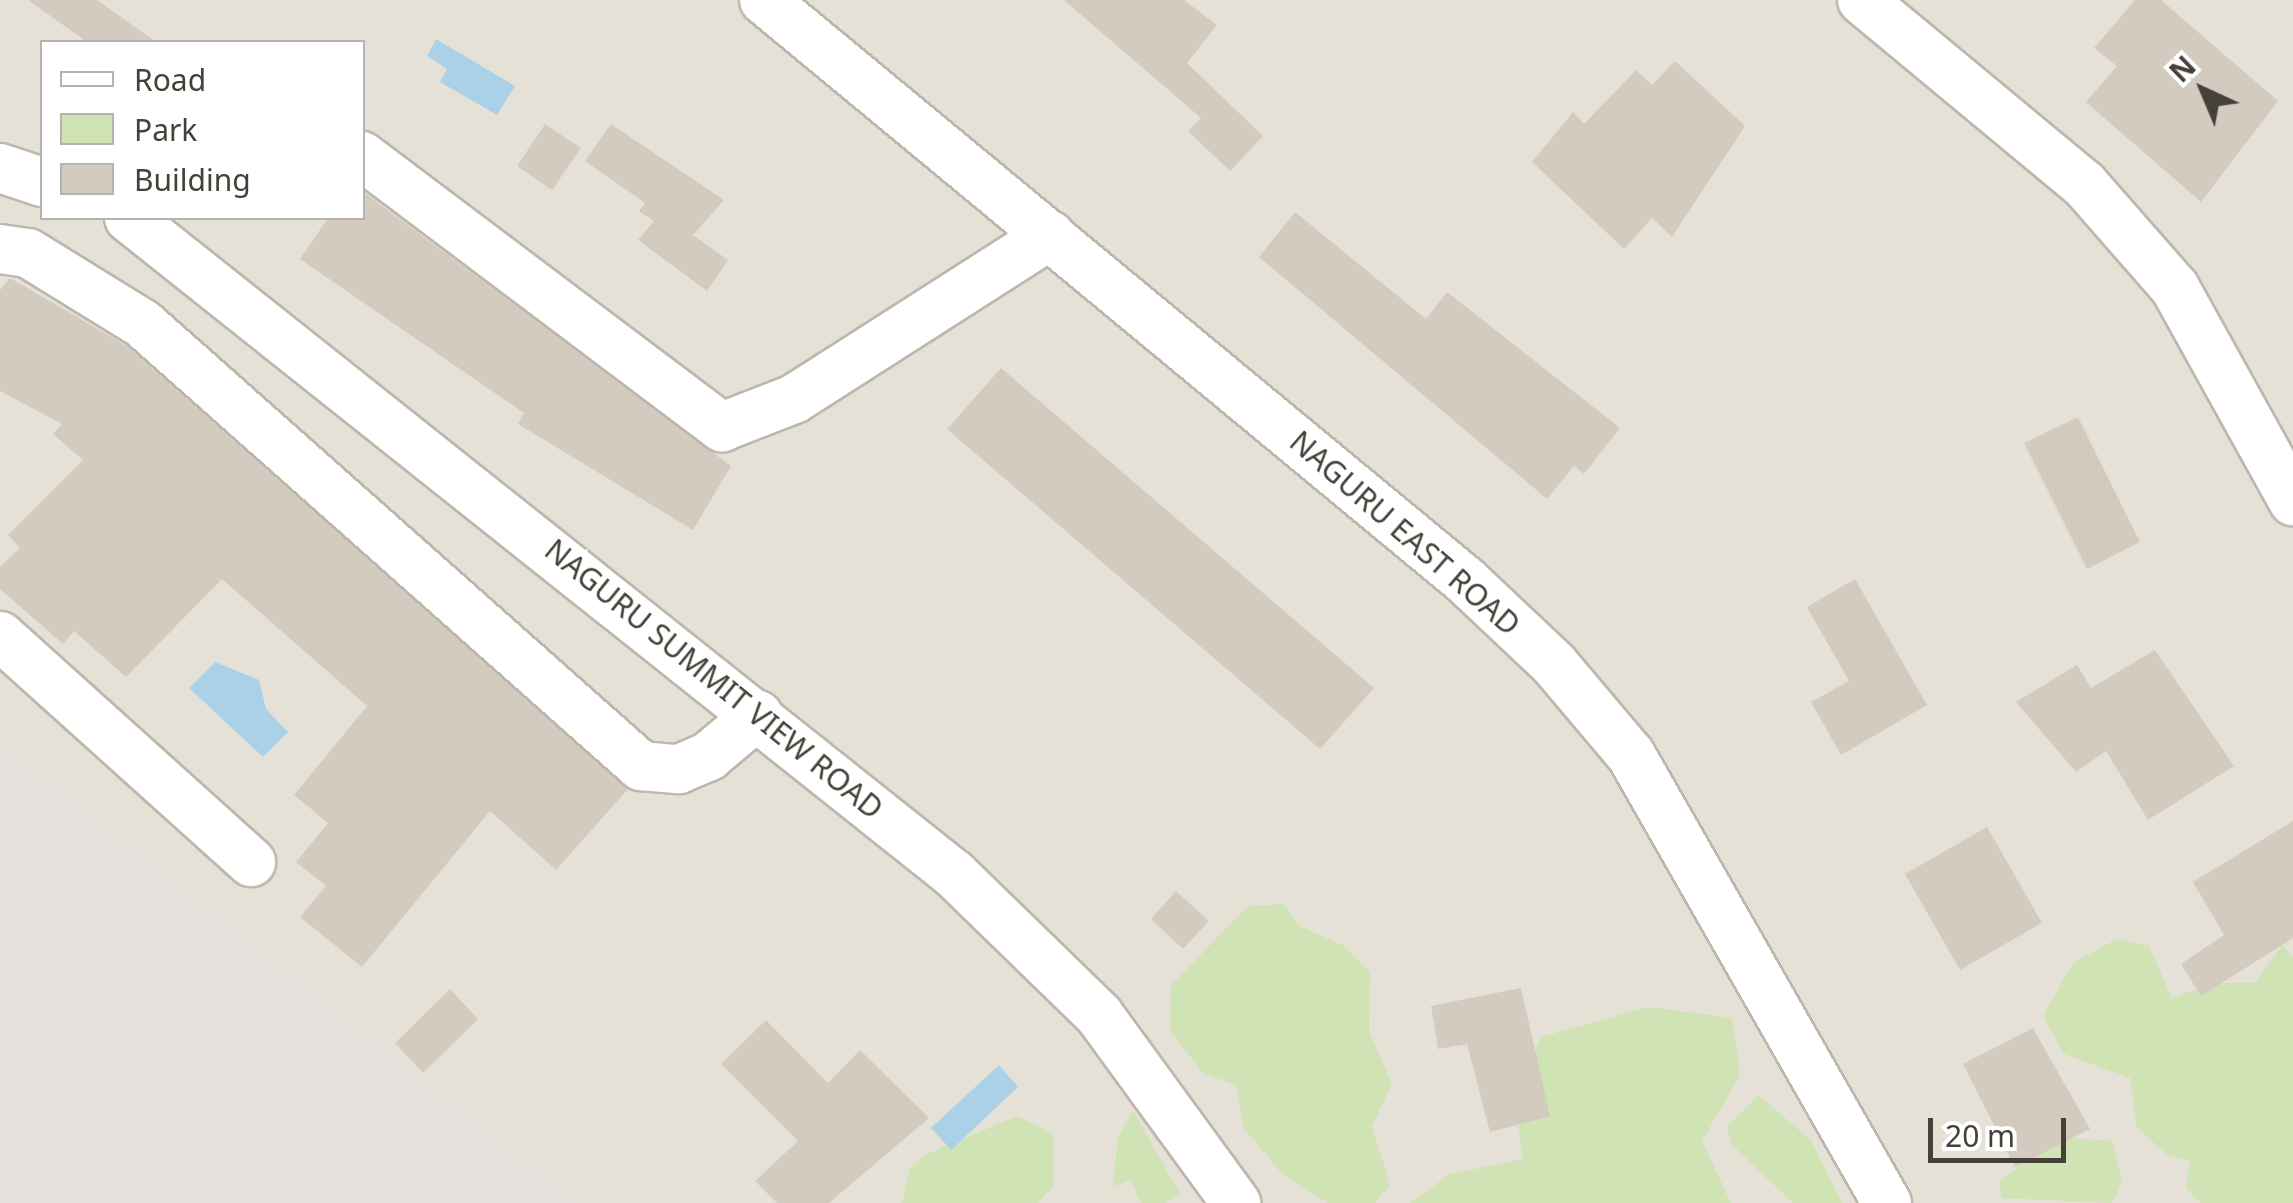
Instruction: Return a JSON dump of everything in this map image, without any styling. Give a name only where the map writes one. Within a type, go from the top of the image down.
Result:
[{"type":"street","name":"NAGURU EAST ROAD","points":[[764,0],[1050,235],[1554,664],[1631,755],[1887,1203]]},
{"type":"street","points":[[1862,0],[2084,184],[2136,244],[2184,304],[2293,501]]},
{"type":"street","points":[[365,158],[722,426],[794,399],[1050,235]]},
{"type":"street","points":[[0,168],[40,181]]},
{"type":"street","name":"NAGURU SUMMIT VIEW ROAD","points":[[132,220],[954,874],[1099,1015],[1236,1203]]},
{"type":"street","points":[[0,249],[28,253],[143,324],[641,766],[679,769],[710,756],[758,715]]},
{"type":"street","points":[[0,636],[251,862]]},
{"type":"shaded area","points":[[0,0],[2293,0],[2293,1203],[0,1203]]},
{"type":"shaded area","points":[[0,740],[47,781],[574,1203],[0,1203]]},
{"type":"green space","points":[[1283,904],[1301,927],[1345,946],[1370,972],[1369,1031],[1392,1084],[1372,1126],[1390,1185],[1375,1203],[1328,1203],[1282,1174],[1244,1128],[1236,1085],[1204,1074],[1170,1031],[1171,985],[1248,906]]},
{"type":"green space","points":[[2117,939],[2149,946],[2172,998],[2215,983],[2256,983],[2282,945],[2293,957],[2293,1203],[2201,1203],[2186,1188],[2190,1161],[2169,1156],[2137,1128],[2130,1078],[2064,1054],[2043,1016],[2073,963]]},
{"type":"green space","points":[[1648,1007],[1732,1018],[1740,1075],[1702,1141],[1731,1203],[1410,1203],[1450,1174],[1523,1159],[1515,1098],[1541,1037]]},
{"type":"green space","points":[[1758,1095],[1811,1140],[1842,1203],[1793,1203],[1732,1145],[1727,1127]]},
{"type":"green space","points":[[1133,1111],[1180,1194],[1165,1203],[1141,1203],[1130,1179],[1113,1187],[1118,1136]]},
{"type":"green space","points":[[1017,1116],[1054,1134],[1054,1186],[1038,1203],[902,1203],[909,1170],[923,1156]]},
{"type":"green space","points":[[2055,1137],[2113,1141],[2122,1183],[2112,1203],[2001,1198],[2000,1182]]},
{"type":"water","points":[[436,39],[515,86],[497,115],[440,82],[447,69],[427,56]]},
{"type":"water","points":[[215,662],[259,680],[266,709],[288,732],[263,757],[189,688]]},
{"type":"water","points":[[999,1065],[1018,1087],[951,1150],[931,1128]]},
{"type":"building","points":[[28,0],[97,0],[153,40],[84,40]]},
{"type":"building","points":[[1064,0],[1184,0],[1217,25],[1187,63],[1263,136],[1230,171],[1188,131],[1201,118]]},
{"type":"building","points":[[2135,0],[2161,0],[2278,101],[2201,202],[2086,102],[2117,66],[2094,48]]},
{"type":"building","points":[[1675,61],[1745,126],[1672,237],[1652,218],[1624,249],[1532,162],[1573,112],[1584,124],[1636,70],[1652,85]]},
{"type":"building","points":[[545,124],[581,148],[552,190],[517,166]]},
{"type":"building","points":[[611,124],[724,200],[693,235],[728,260],[707,291],[638,240],[654,221],[639,211],[645,203],[585,161]]},
{"type":"building","points":[[365,193],[731,466],[693,530],[518,424],[524,413],[300,259],[327,220],[365,220]]},
{"type":"building","points":[[1295,212],[1426,319],[1447,292],[1620,428],[1584,474],[1574,466],[1547,499],[1259,257]]},
{"type":"building","points":[[10,278],[127,346],[628,789],[556,870],[490,811],[362,967],[300,917],[326,886],[296,862],[328,823],[294,795],[367,706],[222,579],[126,677],[74,631],[63,644],[0,589],[0,567],[20,548],[8,535],[83,460],[53,434],[62,424],[0,391],[0,290]]},
{"type":"building","points":[[1001,368],[1374,688],[1320,749],[947,429]]},
{"type":"building","points":[[2078,417],[2140,542],[2087,569],[2024,443]]},
{"type":"building","points":[[1855,579],[1927,705],[1841,755],[1811,702],[1849,681],[1807,607]]},
{"type":"building","points":[[2155,650],[2234,766],[2148,820],[2106,751],[2076,772],[2016,702],[2077,665],[2091,688]]},
{"type":"building","points":[[2293,821],[2293,938],[2201,996],[2181,964],[2224,935],[2193,882]]},
{"type":"building","points":[[1987,827],[2042,923],[1960,970],[1905,874]]},
{"type":"building","points":[[1176,891],[1209,921],[1183,949],[1151,919]]},
{"type":"building","points":[[1521,988],[1550,1116],[1490,1132],[1467,1044],[1438,1049],[1431,1006]]},
{"type":"building","points":[[450,989],[478,1019],[423,1073],[395,1043]]},
{"type":"building","points":[[766,1020],[828,1083],[860,1050],[929,1118],[829,1203],[777,1203],[755,1181],[798,1141],[721,1064]]},
{"type":"building","points":[[2033,1028],[2090,1129],[2015,1167],[1963,1064]]}]
